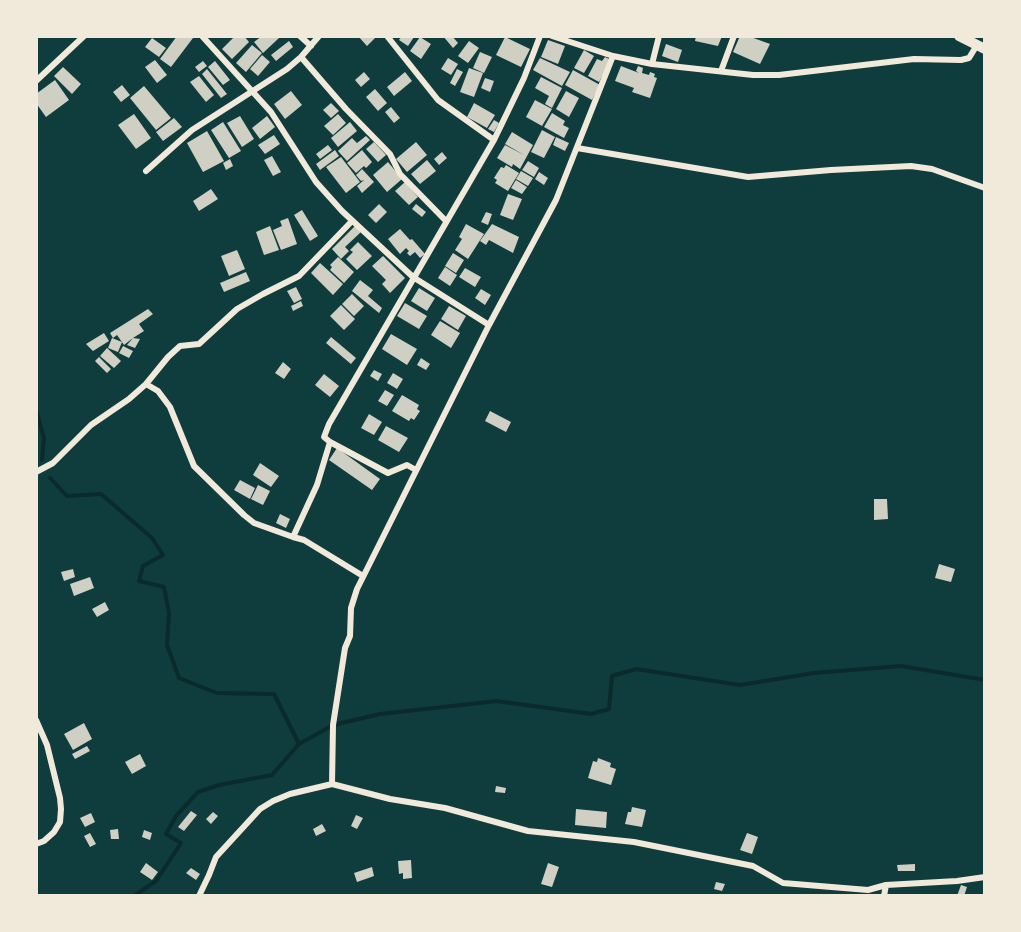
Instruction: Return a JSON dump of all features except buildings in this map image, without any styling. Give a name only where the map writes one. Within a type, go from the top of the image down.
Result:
[{"type":"main road","points":[[959,36],[981,47]]},
{"type":"street","points":[[36,81],[84,36]]},
{"type":"street","points":[[202,36],[271,112],[316,182],[352,221],[413,277],[489,324]]},
{"type":"street","points":[[300,36],[311,46]]},
{"type":"street","points":[[146,171],[192,130],[287,69],[319,36]]},
{"type":"street","points":[[387,36],[438,100],[494,140]]},
{"type":"street","points":[[416,470],[407,465],[388,472],[324,437],[329,424],[413,277],[494,140],[524,78],[540,36]]},
{"type":"street","points":[[552,36],[613,56],[652,64],[753,75],[779,75],[914,59],[962,60],[969,58],[981,47]]},
{"type":"street","points":[[652,64],[659,36]]},
{"type":"street","points":[[721,71],[734,36]]},
{"type":"street","points":[[332,784],[333,725],[345,648],[350,636],[351,608],[357,589],[489,324],[556,200],[613,56]]},
{"type":"street","points":[[301,57],[346,109],[390,154],[400,174],[446,222]]},
{"type":"street","points":[[577,147],[748,177],[910,166],[932,169],[985,188]]},
{"type":"street","points":[[36,471],[52,464],[91,425],[129,399],[146,384],[180,346],[199,344],[237,309],[299,276],[352,221]]},
{"type":"street","points":[[146,384],[159,391],[170,407],[194,466],[244,515],[254,523],[304,540],[363,576]]},
{"type":"street","points":[[293,537],[317,485],[330,442]]},
{"type":"street","points":[[36,720],[47,745],[61,809],[60,822],[54,832],[44,841],[36,844]]},
{"type":"street","points":[[199,896],[216,856],[261,808],[290,794],[332,784],[390,799],[445,808],[528,831],[634,842],[753,866],[783,883],[868,891],[886,885],[985,877]]},
{"type":"street","points":[[884,896],[886,885]]},
{"type":"waterway","points":[[36,410],[44,438],[42,460]]},
{"type":"waterway","points":[[50,478],[67,496],[101,494],[152,538],[163,555],[143,566],[139,581],[164,587],[169,613],[167,645],[179,678],[217,693],[274,694],[299,744],[333,725],[380,714],[497,701],[591,714],[609,709],[612,676],[636,669],[740,685],[814,673],[901,666],[985,680]]},
{"type":"waterway","points":[[134,896],[156,881],[181,843],[166,834],[176,816],[198,792],[219,785],[272,775],[299,744]]}]
